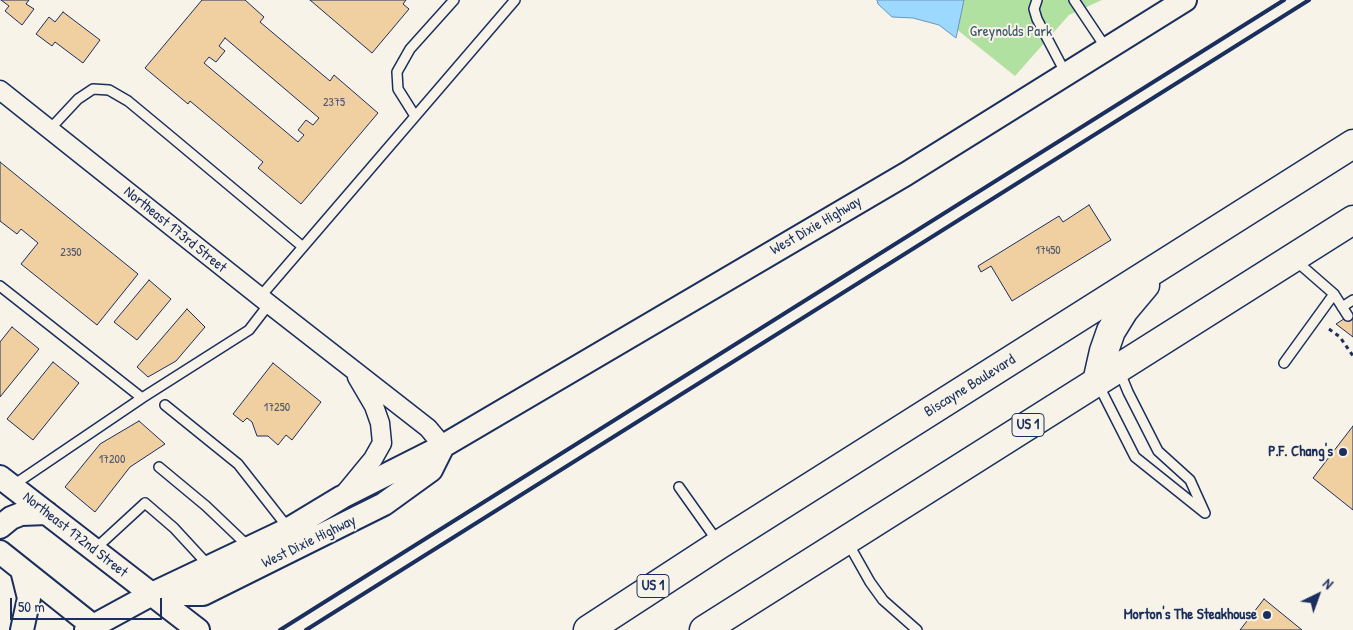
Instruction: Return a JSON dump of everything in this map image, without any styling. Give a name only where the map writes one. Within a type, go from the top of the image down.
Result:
[{"type":"main road","name":"Biscayne Boulevard","points":[[588,630],[720,544],[1353,144]]},
{"type":"main road","name":"US 1","points":[[704,630],[1353,220]]},
{"type":"main road","points":[[1108,375],[1104,351],[1111,331],[1124,310],[1161,266]]},
{"type":"street","name":"West Dixie Highway","points":[[93,629],[152,594],[289,529],[342,497],[443,446],[906,174],[1185,0]]},
{"type":"street","name":"Northeast 173rd Street","points":[[0,90],[428,428],[443,446]]},
{"type":"street","name":"Northeast 173rd Street","points":[[342,497],[373,459],[382,443],[380,423],[374,406],[351,368]]},
{"type":"street","name":"West Dixie Highway","points":[[152,594],[203,594],[384,504],[431,470],[443,446]]},
{"type":"street","name":"Northeast 172nd Street","points":[[3,485],[47,513],[198,630]]},
{"type":"street","points":[[0,527],[11,518],[21,514],[47,513]]},
{"type":"street","points":[[0,552],[93,629]]},
{"type":"street","points":[[22,570],[29,598],[22,630]]},
{"type":"lane","points":[[416,116],[398,88],[397,72],[410,49],[454,0]]},
{"type":"lane","points":[[3,485],[249,330],[265,301],[303,247],[515,0]]},
{"type":"lane","points":[[1036,0],[1034,9],[1036,19],[1066,74]]},
{"type":"lane","points":[[1074,0],[1106,48]]},
{"type":"lane","points":[[50,129],[85,94],[93,89],[109,90],[128,102],[169,134],[303,247]]},
{"type":"lane","points":[[1292,258],[1334,294],[1348,316]]},
{"type":"lane","points":[[0,286],[142,398]]},
{"type":"lane","points":[[1284,363],[1334,294]]},
{"type":"lane","points":[[1342,307],[1353,300]]},
{"type":"lane","points":[[1108,375],[1128,392],[1158,451],[1190,480],[1205,513],[1134,457],[1108,375]]},
{"type":"lane","points":[[165,405],[238,464],[289,529]]},
{"type":"lane","points":[[159,467],[206,506],[249,548]]},
{"type":"lane","points":[[679,487],[720,544]]},
{"type":"lane","points":[[94,550],[145,503],[174,528],[210,567]]},
{"type":"lane","points":[[846,540],[870,582],[883,600],[917,630]]},
{"type":"path","points":[[1329,329],[1340,337],[1353,356]]},
{"type":"green space","name":"Greynolds Park","points":[[920,0],[1102,0],[1069,15],[1015,76]]},
{"type":"water","points":[[877,0],[964,0],[956,38],[939,25],[913,18],[892,17],[878,4]]},
{"type":"building","points":[[1,0],[29,0],[26,4],[34,9],[22,25],[5,11],[9,6]]},
{"type":"building","points":[[202,0],[245,0],[264,17],[260,22],[330,81],[334,75],[378,113],[301,204],[258,168],[263,162],[190,101],[188,104],[145,68]],"holes":[[[225,38],[319,118],[313,125],[306,120],[298,130],[304,135],[298,142],[204,63],[209,57],[216,62],[225,51],[219,46]]]},
{"type":"building","points":[[310,0],[406,0],[403,4],[409,9],[372,53]]},
{"type":"building","points":[[63,12],[100,40],[83,63],[55,42],[52,46],[36,34],[49,17],[55,22]]},
{"type":"building","points":[[0,162],[138,274],[97,325],[21,264],[38,243],[21,229],[17,234],[0,221]]},
{"type":"building","points":[[1089,205],[1111,240],[1012,301],[991,266],[981,272],[978,266],[1059,216],[1063,222]]},
{"type":"building","points":[[149,280],[171,299],[137,340],[114,322]]},
{"type":"building","points":[[187,309],[205,327],[176,361],[148,377],[137,367]]},
{"type":"building","points":[[1353,313],[1353,337],[1336,324]]},
{"type":"building","points":[[12,327],[39,349],[0,397],[0,342]]},
{"type":"building","points":[[53,362],[79,383],[33,440],[7,419]]},
{"type":"building","points":[[273,363],[321,402],[292,440],[286,435],[278,445],[268,436],[257,436],[252,422],[247,418],[243,422],[233,414]]},
{"type":"building","points":[[139,421],[165,444],[130,467],[95,512],[65,487],[100,444]]},
{"type":"building","name":"P.F. Chang's","points":[[1353,426],[1353,510],[1313,478]]},
{"type":"building","name":"Morton's The Steakhouse","points":[[1264,599],[1302,630],[1240,630]]},
{"type":"railway","points":[[280,630],[1284,0]]},
{"type":"railway","points":[[306,630],[1309,0]]},
{"type":"place","name":"P.F. Chang's","points":[[1343,452]]},
{"type":"place","name":"Morton's The Steakhouse","points":[[1267,615]]}]
